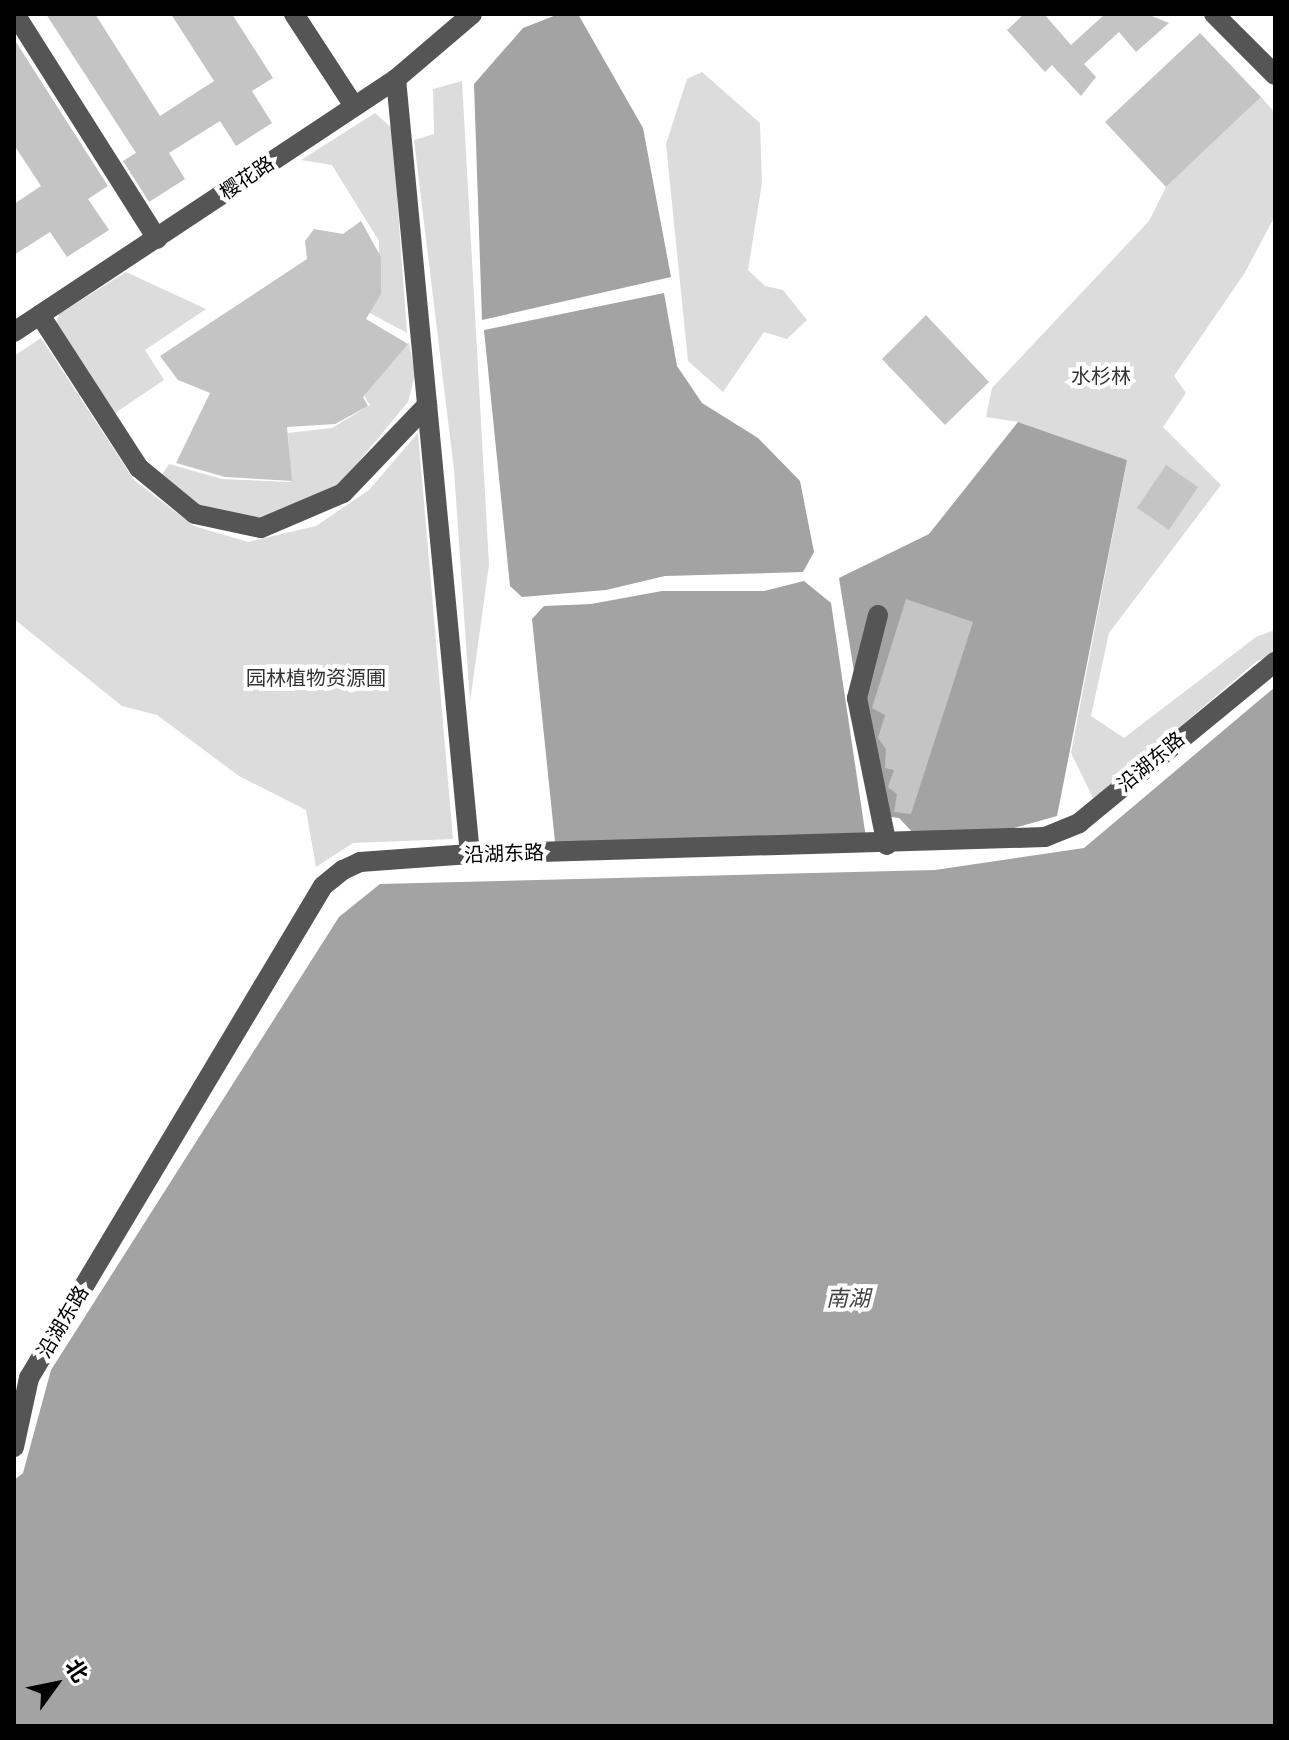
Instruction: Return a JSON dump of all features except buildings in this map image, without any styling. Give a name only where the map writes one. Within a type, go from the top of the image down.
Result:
[{"type":"street","points":[[15,14],[157,239]]},
{"type":"street","points":[[294,14],[354,106]]},
{"type":"street","name":"樱花路","points":[[14,332],[396,79],[472,14]]},
{"type":"street","points":[[1214,14],[1275,75]]},
{"type":"street","points":[[1241,42],[1275,86]]},
{"type":"street","points":[[396,79],[470,854]]},
{"type":"street","points":[[40,315],[139,468],[195,514],[261,528],[343,493],[427,405]]},
{"type":"street","points":[[878,615],[857,698],[887,845]]},
{"type":"street","name":"沿湖东路","points":[[14,1447],[29,1378],[323,886],[360,862],[470,854],[887,845],[1045,837],[1079,823],[1275,662]]},
{"type":"green space","points":[[702,72],[760,123],[762,183],[748,270],[765,286],[783,290],[807,320],[787,339],[764,332],[723,392],[688,361],[666,144],[687,79]]},
{"type":"green space","points":[[462,81],[489,565],[470,702],[454,470],[414,140],[434,134],[433,89]]},
{"type":"green space","name":"水杉林","points":[[1261,97],[1275,113],[1275,216],[1244,274],[1174,376],[1186,393],[1163,427],[1221,485],[1109,633],[1091,716],[1124,738],[1256,637],[1275,630],[1275,654],[1257,661],[1094,800],[1071,753],[1127,460],[1018,422],[986,417],[992,388],[1149,221],[1166,187]]},
{"type":"green space","points":[[375,113],[392,128],[407,333],[366,311],[379,286],[379,241],[332,165],[301,160]]},
{"type":"green space","points":[[126,272],[206,309],[145,350],[164,380],[109,417],[54,334],[59,314]]},
{"type":"green space","name":"园林植物资源圃","points":[[41,338],[134,480],[194,526],[248,542],[316,526],[369,490],[418,433],[453,839],[353,843],[316,867],[306,810],[239,776],[157,715],[122,706],[14,619],[14,356]]},
{"type":"green space","points":[[409,342],[415,375],[408,402],[341,483],[264,518],[197,509],[159,479],[169,464],[222,479],[291,482],[288,433],[332,428],[370,405],[363,394]]},
{"type":"water","points":[[559,14],[578,14],[643,128],[671,277],[482,320],[474,84],[523,28]]},
{"type":"water","points":[[664,293],[677,366],[702,403],[758,438],[800,481],[814,552],[803,572],[665,576],[606,590],[522,597],[510,586],[484,330]]},
{"type":"water","points":[[1018,422],[1127,460],[1057,816],[1003,831],[914,834],[899,818],[877,815],[839,578],[929,534]]},
{"type":"water","points":[[804,581],[831,603],[866,838],[555,842],[532,619],[544,606],[591,604],[662,591],[764,591]]},
{"type":"water","name":"南湖","points":[[1275,687],[1275,1726],[14,1726],[14,1480],[23,1473],[51,1370],[339,917],[380,884],[935,870],[1084,848]]}]
